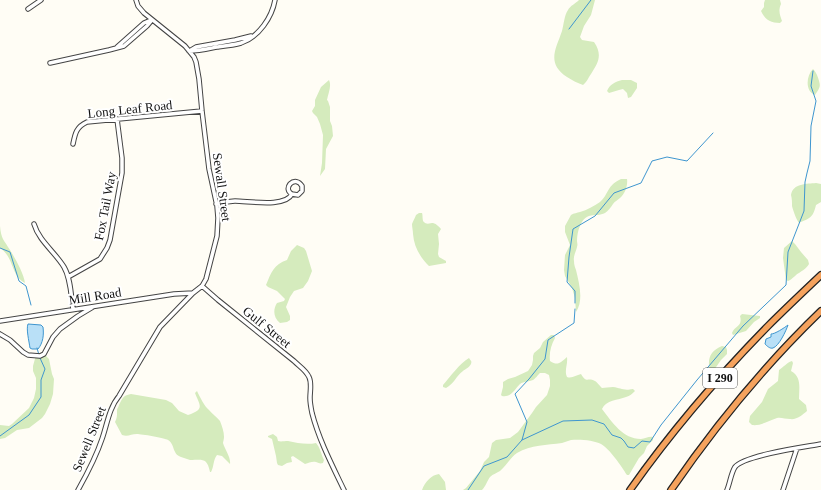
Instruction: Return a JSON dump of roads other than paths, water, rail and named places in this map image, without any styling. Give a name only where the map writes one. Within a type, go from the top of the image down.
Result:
[{"type":"highway","name":"I 290","points":[[630,490],[678,427],[716,382],[769,326],[821,276]]},
{"type":"highway","name":"I 290","points":[[671,490],[749,388],[786,346],[821,311]]},
{"type":"street","points":[[28,9],[41,0]]},
{"type":"street","name":"Sewall Street","points":[[136,0],[139,8],[189,51],[194,58],[198,71],[209,169],[218,218],[217,236],[206,279],[202,286]]},
{"type":"street","points":[[189,51],[196,47],[252,36],[267,20],[272,12],[275,0]]},
{"type":"street","points":[[50,63],[114,48],[144,23],[152,20]]},
{"type":"street","name":"Long Leaf Road","points":[[73,144],[76,131],[87,122],[95,120],[202,111]]},
{"type":"street","name":"Fox Tail Way","points":[[68,277],[100,259],[110,240],[122,173],[122,158],[117,119]]},
{"type":"street","points":[[293,181],[298,182],[302,186],[302,191],[298,195],[292,194],[289,190],[289,185],[293,181]]},
{"type":"street","points":[[216,204],[234,201],[277,202],[287,200],[292,194]]},
{"type":"street","points":[[34,224],[37,232],[63,266],[68,277],[73,310]]},
{"type":"street","points":[[193,293],[202,286]]},
{"type":"street","name":"Gulf Street","points":[[202,286],[305,371],[310,378],[311,408],[315,423],[344,490]]},
{"type":"street","name":"Mill Road","points":[[0,320],[174,294],[193,293]]},
{"type":"street","name":"Sewell Street","points":[[78,490],[102,441],[115,401],[160,327],[193,293]]},
{"type":"street","points":[[0,334],[28,355],[39,356],[44,354],[53,337],[60,329],[95,306]]},
{"type":"street","points":[[727,490],[735,468],[745,460],[765,454],[821,444]]},
{"type":"street","points":[[783,490],[797,448]]},
{"type":"water","points":[[28,324],[41,325],[43,327],[43,339],[38,349],[30,348],[27,332]]},
{"type":"water","points":[[788,325],[782,338],[775,347],[771,348],[765,344],[766,339],[771,337],[771,334]]},
{"type":"waterway","points":[[569,29],[591,0]]},
{"type":"waterway","points":[[522,440],[563,421],[592,420],[604,424],[612,435],[621,438],[628,447],[634,448],[642,441],[650,442],[661,425],[697,380],[743,326],[786,285],[788,252],[804,211],[805,182],[810,161],[811,126],[816,101],[811,86],[813,71]]},
{"type":"waterway","points":[[575,303],[575,291],[567,282],[573,229],[595,216],[614,193],[641,183],[652,161],[667,157],[687,161],[713,133]]},
{"type":"waterway","points":[[0,248],[10,252],[19,281],[26,286],[31,305]]},
{"type":"waterway","points":[[468,490],[484,466],[507,457],[522,440],[527,422],[515,394],[545,359],[548,340],[574,323],[575,309]]},
{"type":"waterway","points":[[37,348],[39,355]]},
{"type":"waterway","points":[[0,436],[29,415],[41,397],[41,380],[45,369],[40,358]]}]
